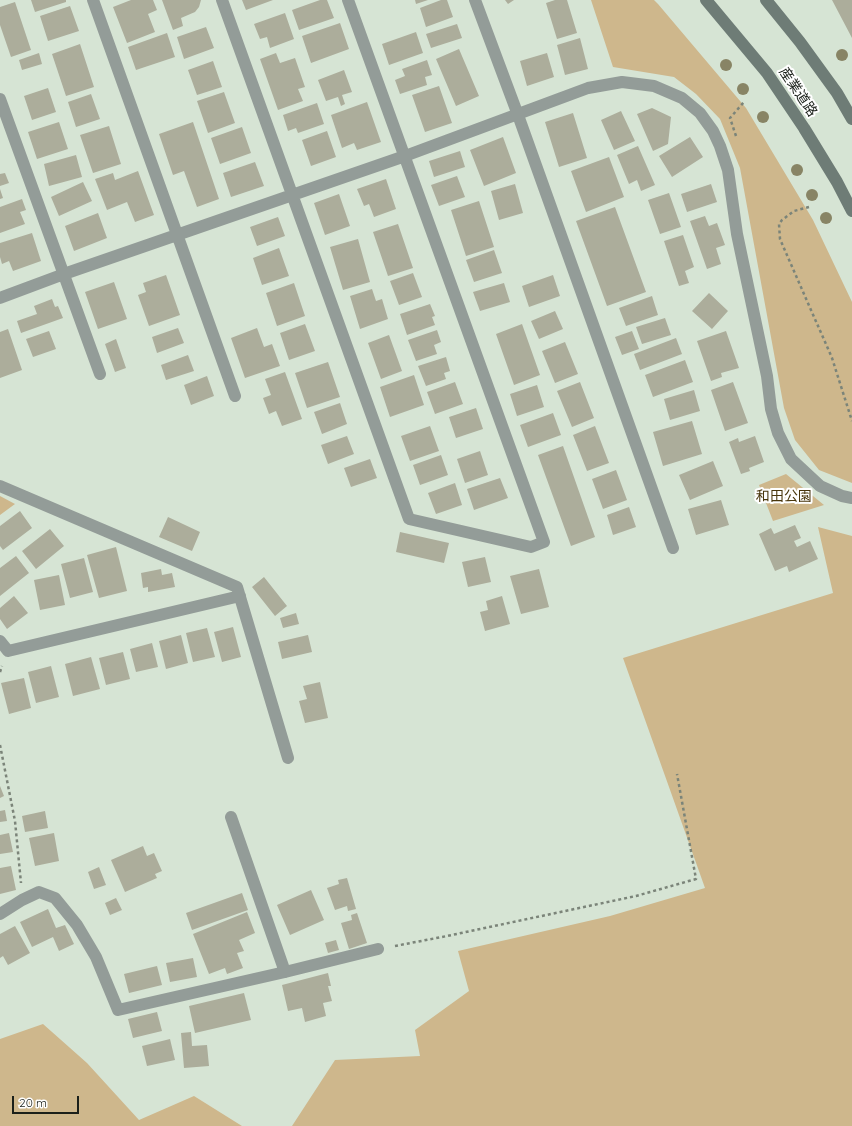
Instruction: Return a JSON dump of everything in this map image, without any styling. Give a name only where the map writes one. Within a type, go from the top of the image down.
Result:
[{"type":"main road","name":"産業道路","points":[[706,0],[767,73],[804,128],[837,182],[852,211]]},
{"type":"main road","points":[[766,0],[800,42],[837,93],[852,119]]},
{"type":"street","points":[[93,0],[235,396]]},
{"type":"street","points":[[222,0],[293,194],[408,519],[531,547],[544,542],[348,0]]},
{"type":"street","points":[[475,0],[518,114],[673,548]]},
{"type":"street","points":[[0,298],[178,234],[405,156],[588,88],[622,82],[654,86],[682,98],[700,113],[713,131],[720,146],[728,170],[737,234],[767,376],[771,409],[778,433],[792,459],[820,486],[842,496],[852,498]]},
{"type":"street","points":[[0,100],[100,374]]},
{"type":"street","points":[[0,486],[237,587],[288,758]]},
{"type":"street","points":[[0,641],[8,651],[240,596]]},
{"type":"street","points":[[231,818],[285,972]]},
{"type":"street","points":[[0,914],[22,900],[39,892],[56,898],[77,925],[96,957],[118,1010],[378,949]]},
{"type":"path","points":[[730,118],[744,102]]},
{"type":"path","points":[[809,207],[794,211],[782,220],[779,224],[780,239],[832,358],[852,421]]},
{"type":"path","points":[[0,745],[15,821],[22,900]]},
{"type":"path","points":[[378,949],[636,896],[696,879],[677,774]]},
{"type":"green space","points":[[591,0],[654,0],[746,108],[813,220],[852,302],[852,483],[819,470],[795,440],[784,408],[740,168],[720,119],[696,94],[674,77],[613,67]]},
{"type":"green space","name":"和田公園","points":[[786,474],[824,505],[773,521],[759,485]]},
{"type":"green space","points":[[0,496],[15,504],[0,515]]},
{"type":"green space","points":[[818,527],[852,536],[852,1126],[292,1126],[335,1060],[420,1056],[415,1030],[469,991],[458,951],[610,916],[705,888],[623,658],[833,593]]},
{"type":"green space","points":[[43,1024],[87,1063],[139,1120],[194,1096],[242,1126],[0,1126],[0,1039]]},
{"type":"building","points":[[31,0],[66,0],[66,2],[35,12]]},
{"type":"building","points":[[131,0],[153,0],[157,10],[148,14],[155,32],[127,43],[113,7]]},
{"type":"building","points":[[162,0],[201,0],[199,7],[195,12],[181,18],[183,26],[173,30]]},
{"type":"building","points":[[242,0],[273,0],[246,10]]},
{"type":"building","points":[[320,0],[327,0],[334,18],[299,30],[292,10]]},
{"type":"building","points":[[415,0],[428,0],[416,4]]},
{"type":"building","points":[[441,0],[447,0],[453,17],[426,27],[420,8]]},
{"type":"building","points":[[505,0],[514,0],[508,4]]},
{"type":"building","points":[[555,0],[567,0],[577,33],[557,39],[546,3]]},
{"type":"building","points":[[832,0],[852,0],[852,38]]},
{"type":"building","points":[[15,2],[31,50],[11,57],[0,25],[0,7]]},
{"type":"building","points":[[70,6],[79,31],[48,41],[40,16]]},
{"type":"building","points":[[285,13],[294,39],[270,48],[267,37],[260,39],[254,24]]},
{"type":"building","points":[[340,23],[349,49],[311,63],[302,36]]},
{"type":"building","points":[[457,24],[462,38],[431,48],[426,34]]},
{"type":"building","points":[[206,27],[214,48],[184,59],[177,37]]},
{"type":"building","points":[[416,32],[423,53],[389,65],[382,44]]},
{"type":"building","points":[[167,33],[175,57],[136,70],[128,47]]},
{"type":"building","points":[[580,38],[588,69],[565,75],[557,45]]},
{"type":"building","points":[[80,44],[94,87],[66,96],[52,54]]},
{"type":"building","points":[[459,49],[479,96],[456,106],[436,59]]},
{"type":"building","points":[[39,53],[42,64],[22,70],[19,60]]},
{"type":"building","points":[[276,53],[280,63],[295,58],[305,87],[298,89],[303,101],[278,110],[260,59]]},
{"type":"building","points":[[547,53],[554,77],[527,86],[520,61]]},
{"type":"building","points":[[427,60],[432,75],[425,77],[427,85],[400,94],[395,80],[405,76],[402,69]]},
{"type":"building","points":[[213,61],[222,87],[197,95],[188,70]]},
{"type":"building","points":[[344,70],[352,92],[342,95],[345,104],[341,106],[338,97],[326,101],[318,80]]},
{"type":"building","points":[[439,86],[452,123],[425,132],[412,95]]},
{"type":"building","points":[[48,88],[56,112],[32,120],[24,96]]},
{"type":"building","points":[[224,92],[235,123],[208,133],[197,101]]},
{"type":"building","points":[[91,94],[100,119],[76,127],[68,102]]},
{"type":"building","points":[[367,102],[381,142],[357,150],[354,143],[342,148],[331,115]]},
{"type":"building","points":[[317,103],[324,124],[298,133],[296,128],[288,131],[283,115]]},
{"type":"building","points":[[652,108],[671,117],[668,144],[653,151],[637,114]]},
{"type":"building","points":[[621,111],[635,141],[614,150],[601,120]]},
{"type":"building","points":[[573,113],[587,158],[559,167],[545,122]]},
{"type":"building","points":[[59,122],[68,149],[37,159],[28,132]]},
{"type":"building","points":[[193,122],[219,199],[197,207],[184,171],[173,175],[159,134]]},
{"type":"building","points":[[109,126],[121,164],[93,173],[80,135]]},
{"type":"building","points":[[242,127],[251,153],[220,164],[211,138]]},
{"type":"building","points":[[327,131],[336,157],[311,166],[302,140]]},
{"type":"building","points":[[503,137],[516,173],[484,186],[470,150]]},
{"type":"building","points":[[690,137],[703,157],[672,177],[659,156]]},
{"type":"building","points":[[638,146],[655,185],[641,191],[637,180],[629,184],[617,155]]},
{"type":"building","points":[[460,151],[465,167],[434,177],[429,161]]},
{"type":"building","points":[[76,155],[82,177],[49,186],[44,164]]},
{"type":"building","points":[[609,157],[624,197],[586,212],[571,171]]},
{"type":"building","points":[[255,162],[264,186],[231,197],[223,173]]},
{"type":"building","points":[[138,171],[154,215],[135,222],[127,202],[107,210],[95,179],[113,173],[115,180]]},
{"type":"building","points":[[5,173],[9,183],[0,186],[0,174]]},
{"type":"building","points":[[457,176],[465,197],[439,206],[431,185]]},
{"type":"building","points":[[386,179],[396,209],[374,217],[369,204],[364,206],[357,189]]},
{"type":"building","points":[[83,182],[92,201],[59,216],[51,197]]},
{"type":"building","points":[[515,184],[523,213],[499,220],[491,191]]},
{"type":"building","points":[[711,184],[717,202],[687,212],[681,194]]},
{"type":"building","points":[[0,189],[3,198],[0,199]]},
{"type":"building","points":[[669,193],[681,227],[660,234],[648,200]]},
{"type":"building","points":[[339,194],[350,226],[325,235],[314,203]]},
{"type":"building","points":[[22,199],[26,210],[20,212],[25,224],[0,233],[0,207]]},
{"type":"building","points":[[479,201],[494,247],[466,256],[451,210]]},
{"type":"building","points":[[615,207],[646,292],[607,306],[576,221]]},
{"type":"building","points":[[98,213],[107,238],[74,251],[65,226]]},
{"type":"building","points":[[705,216],[709,226],[717,223],[725,245],[716,248],[721,264],[707,269],[690,221]]},
{"type":"building","points":[[278,217],[285,236],[257,246],[250,227]]},
{"type":"building","points":[[398,224],[413,268],[388,276],[373,232]]},
{"type":"building","points":[[32,233],[41,261],[13,271],[9,261],[2,264],[0,257],[0,243]]},
{"type":"building","points":[[683,235],[694,267],[685,271],[689,283],[679,286],[664,241]]},
{"type":"building","points":[[358,239],[370,282],[343,290],[330,247]]},
{"type":"building","points":[[279,248],[289,276],[262,285],[253,258]]},
{"type":"building","points":[[494,250],[502,273],[474,282],[466,260]]},
{"type":"building","points":[[413,273],[422,297],[399,305],[390,281]]},
{"type":"building","points":[[166,275],[180,315],[149,326],[138,295],[146,292],[143,283]]},
{"type":"building","points":[[553,275],[560,296],[529,307],[522,286]]},
{"type":"building","points":[[114,282],[127,319],[98,329],[85,292]]},
{"type":"building","points":[[294,283],[305,316],[277,326],[266,293]]},
{"type":"building","points":[[504,283],[510,302],[480,311],[473,292]]},
{"type":"building","points":[[372,289],[376,301],[382,299],[388,319],[360,329],[350,296]]},
{"type":"building","points":[[709,293],[728,311],[712,329],[692,311]]},
{"type":"building","points":[[652,296],[658,315],[626,326],[619,308]]},
{"type":"building","points":[[52,299],[55,307],[58,306],[63,318],[21,333],[17,321],[37,314],[34,306]]},
{"type":"building","points":[[430,304],[435,316],[432,317],[435,325],[407,335],[400,314]]},
{"type":"building","points":[[555,311],[563,329],[539,339],[531,321]]},
{"type":"building","points":[[665,318],[671,335],[642,344],[636,327]]},
{"type":"building","points":[[305,324],[315,351],[289,360],[280,333]]},
{"type":"building","points":[[522,324],[540,375],[514,385],[496,334]]},
{"type":"building","points":[[178,328],[184,343],[157,353],[152,337]]},
{"type":"building","points":[[257,328],[264,347],[272,344],[280,366],[245,378],[231,338]]},
{"type":"building","points":[[8,329],[22,370],[0,378],[0,332]]},
{"type":"building","points":[[437,330],[441,342],[434,345],[437,354],[416,361],[408,340]]},
{"type":"building","points":[[49,331],[56,349],[33,357],[26,339]]},
{"type":"building","points":[[632,331],[639,349],[622,355],[615,337]]},
{"type":"building","points":[[726,331],[739,368],[721,373],[722,377],[711,381],[697,341]]},
{"type":"building","points":[[389,335],[402,371],[381,379],[368,343]]},
{"type":"building","points":[[676,338],[682,354],[640,370],[634,354]]},
{"type":"building","points":[[116,339],[126,368],[115,372],[105,344]]},
{"type":"building","points":[[565,342],[578,374],[555,383],[542,351]]},
{"type":"building","points":[[188,355],[194,371],[166,380],[161,365]]},
{"type":"building","points":[[446,357],[450,371],[444,373],[446,379],[426,386],[418,366]]},
{"type":"building","points":[[685,360],[693,382],[653,397],[645,375]]},
{"type":"building","points":[[328,362],[340,397],[307,408],[295,373]]},
{"type":"building","points":[[285,372],[302,419],[282,426],[276,411],[269,414],[263,398],[271,395],[265,379]]},
{"type":"building","points":[[414,375],[424,405],[390,417],[380,387]]},
{"type":"building","points":[[207,376],[214,396],[191,405],[184,385]]},
{"type":"building","points":[[455,382],[463,404],[435,414],[427,392]]},
{"type":"building","points":[[580,382],[594,418],[572,427],[557,391]]},
{"type":"building","points":[[733,382],[748,423],[725,431],[711,390]]},
{"type":"building","points":[[537,385],[544,407],[517,416],[510,394]]},
{"type":"building","points":[[694,390],[700,411],[670,420],[664,399]]},
{"type":"building","points":[[340,403],[347,424],[322,434],[314,412]]},
{"type":"building","points":[[476,408],[483,429],[456,438],[449,417]]},
{"type":"building","points":[[553,413],[561,435],[528,447],[520,425]]},
{"type":"building","points":[[692,421],[702,454],[663,466],[653,432]]},
{"type":"building","points":[[430,426],[439,451],[410,461],[401,436]]},
{"type":"building","points":[[595,426],[609,463],[587,471],[573,435]]},
{"type":"building","points":[[347,436],[354,454],[328,464],[321,445]]},
{"type":"building","points":[[755,436],[764,462],[749,468],[750,471],[741,474],[729,442],[738,438],[739,442]]},
{"type":"building","points":[[563,446],[595,537],[571,546],[538,455]]},
{"type":"building","points":[[480,451],[488,475],[465,483],[457,459]]},
{"type":"building","points":[[441,455],[448,475],[420,485],[413,465]]},
{"type":"building","points":[[370,459],[377,478],[351,487],[344,468]]},
{"type":"building","points":[[713,461],[723,486],[690,500],[679,475]]},
{"type":"building","points":[[616,470],[627,500],[603,509],[592,479]]},
{"type":"building","points":[[500,478],[508,498],[474,510],[467,489]]},
{"type":"building","points":[[455,483],[462,505],[436,514],[428,493]]},
{"type":"building","points":[[721,500],[729,525],[696,535],[688,509]]},
{"type":"building","points":[[629,507],[636,527],[613,535],[607,515]]},
{"type":"building","points":[[20,511],[32,528],[3,550],[0,546],[0,526]]},
{"type":"building","points":[[168,517],[200,532],[192,551],[159,537]]},
{"type":"building","points":[[795,525],[801,538],[794,541],[797,547],[810,541],[818,559],[789,572],[787,566],[775,571],[759,534],[771,528],[774,534]]},
{"type":"building","points":[[50,529],[64,546],[36,569],[22,551]]},
{"type":"building","points":[[400,532],[449,543],[444,563],[396,552]]},
{"type":"building","points":[[116,547],[127,591],[99,598],[87,555]]},
{"type":"building","points":[[16,556],[29,573],[0,596],[0,568]]},
{"type":"building","points":[[485,557],[491,582],[468,587],[462,562]]},
{"type":"building","points":[[84,558],[93,592],[70,598],[61,564]]},
{"type":"building","points":[[161,569],[162,575],[172,573],[175,587],[148,592],[148,587],[143,588],[141,573]]},
{"type":"building","points":[[539,569],[549,607],[521,614],[510,576]]},
{"type":"building","points":[[59,575],[65,605],[40,610],[34,580]]},
{"type":"building","points":[[264,577],[287,606],[275,616],[252,587]]},
{"type":"building","points":[[14,596],[28,613],[7,629],[0,619],[0,608]]},
{"type":"building","points":[[502,596],[510,624],[485,631],[480,612],[488,610],[486,601]]},
{"type":"building","points":[[296,613],[299,624],[283,628],[280,618]]},
{"type":"building","points":[[233,627],[241,657],[222,662],[214,632]]},
{"type":"building","points":[[207,628],[215,657],[193,662],[186,633]]},
{"type":"building","points":[[181,635],[188,663],[166,669],[159,641]]},
{"type":"building","points":[[308,635],[312,652],[282,659],[278,642]]},
{"type":"building","points":[[152,643],[158,667],[136,672],[130,649]]},
{"type":"building","points":[[123,652],[130,679],[106,685],[99,658]]},
{"type":"building","points":[[91,657],[100,689],[73,696],[65,664]]},
{"type":"building","points":[[51,666],[59,697],[36,703],[28,672]]},
{"type":"building","points":[[24,678],[31,708],[9,714],[1,683]]},
{"type":"building","points":[[320,682],[328,718],[305,723],[299,701],[307,699],[303,686]]},
{"type":"building","points":[[0,786],[4,796],[0,798]]},
{"type":"building","points":[[5,810],[7,821],[0,822],[0,811]]},
{"type":"building","points":[[45,811],[48,828],[25,832],[22,816]]},
{"type":"building","points":[[9,833],[13,852],[0,854],[0,835]]},
{"type":"building","points":[[54,833],[59,861],[35,866],[29,838]]},
{"type":"building","points":[[143,846],[147,856],[154,853],[162,871],[155,874],[157,878],[125,892],[111,860]]},
{"type":"building","points":[[11,866],[16,890],[0,894],[0,868]]},
{"type":"building","points":[[99,867],[106,885],[94,889],[88,872]]},
{"type":"building","points":[[347,878],[356,909],[348,911],[347,906],[335,910],[327,888],[339,884],[338,880]]},
{"type":"building","points":[[311,890],[324,920],[290,935],[277,905]]},
{"type":"building","points":[[242,893],[248,910],[192,930],[186,913]]},
{"type":"building","points":[[116,898],[122,910],[110,915],[105,903]]},
{"type":"building","points":[[48,909],[56,928],[65,925],[74,944],[59,951],[53,937],[32,947],[20,922]]},
{"type":"building","points":[[247,912],[255,933],[239,940],[244,951],[237,953],[243,968],[227,974],[225,968],[209,974],[193,934]]},
{"type":"building","points":[[357,913],[367,943],[349,949],[341,923],[352,920],[351,915]]},
{"type":"building","points":[[15,926],[30,953],[8,965],[3,956],[0,958],[0,934]]},
{"type":"building","points":[[336,940],[339,950],[328,953],[325,943]]},
{"type":"building","points":[[193,958],[197,977],[170,982],[166,963]]},
{"type":"building","points":[[157,966],[162,985],[129,993],[124,974]]},
{"type":"building","points":[[328,973],[331,986],[328,986],[332,1001],[323,1003],[326,1016],[305,1022],[302,1008],[288,1011],[282,985]]},
{"type":"building","points":[[244,993],[251,1020],[195,1033],[189,1006]]},
{"type":"building","points":[[157,1012],[162,1031],[133,1038],[128,1019]]},
{"type":"building","points":[[191,1032],[192,1046],[207,1045],[209,1066],[184,1068],[181,1033]]},
{"type":"building","points":[[170,1039],[175,1060],[147,1066],[142,1046]]}]
